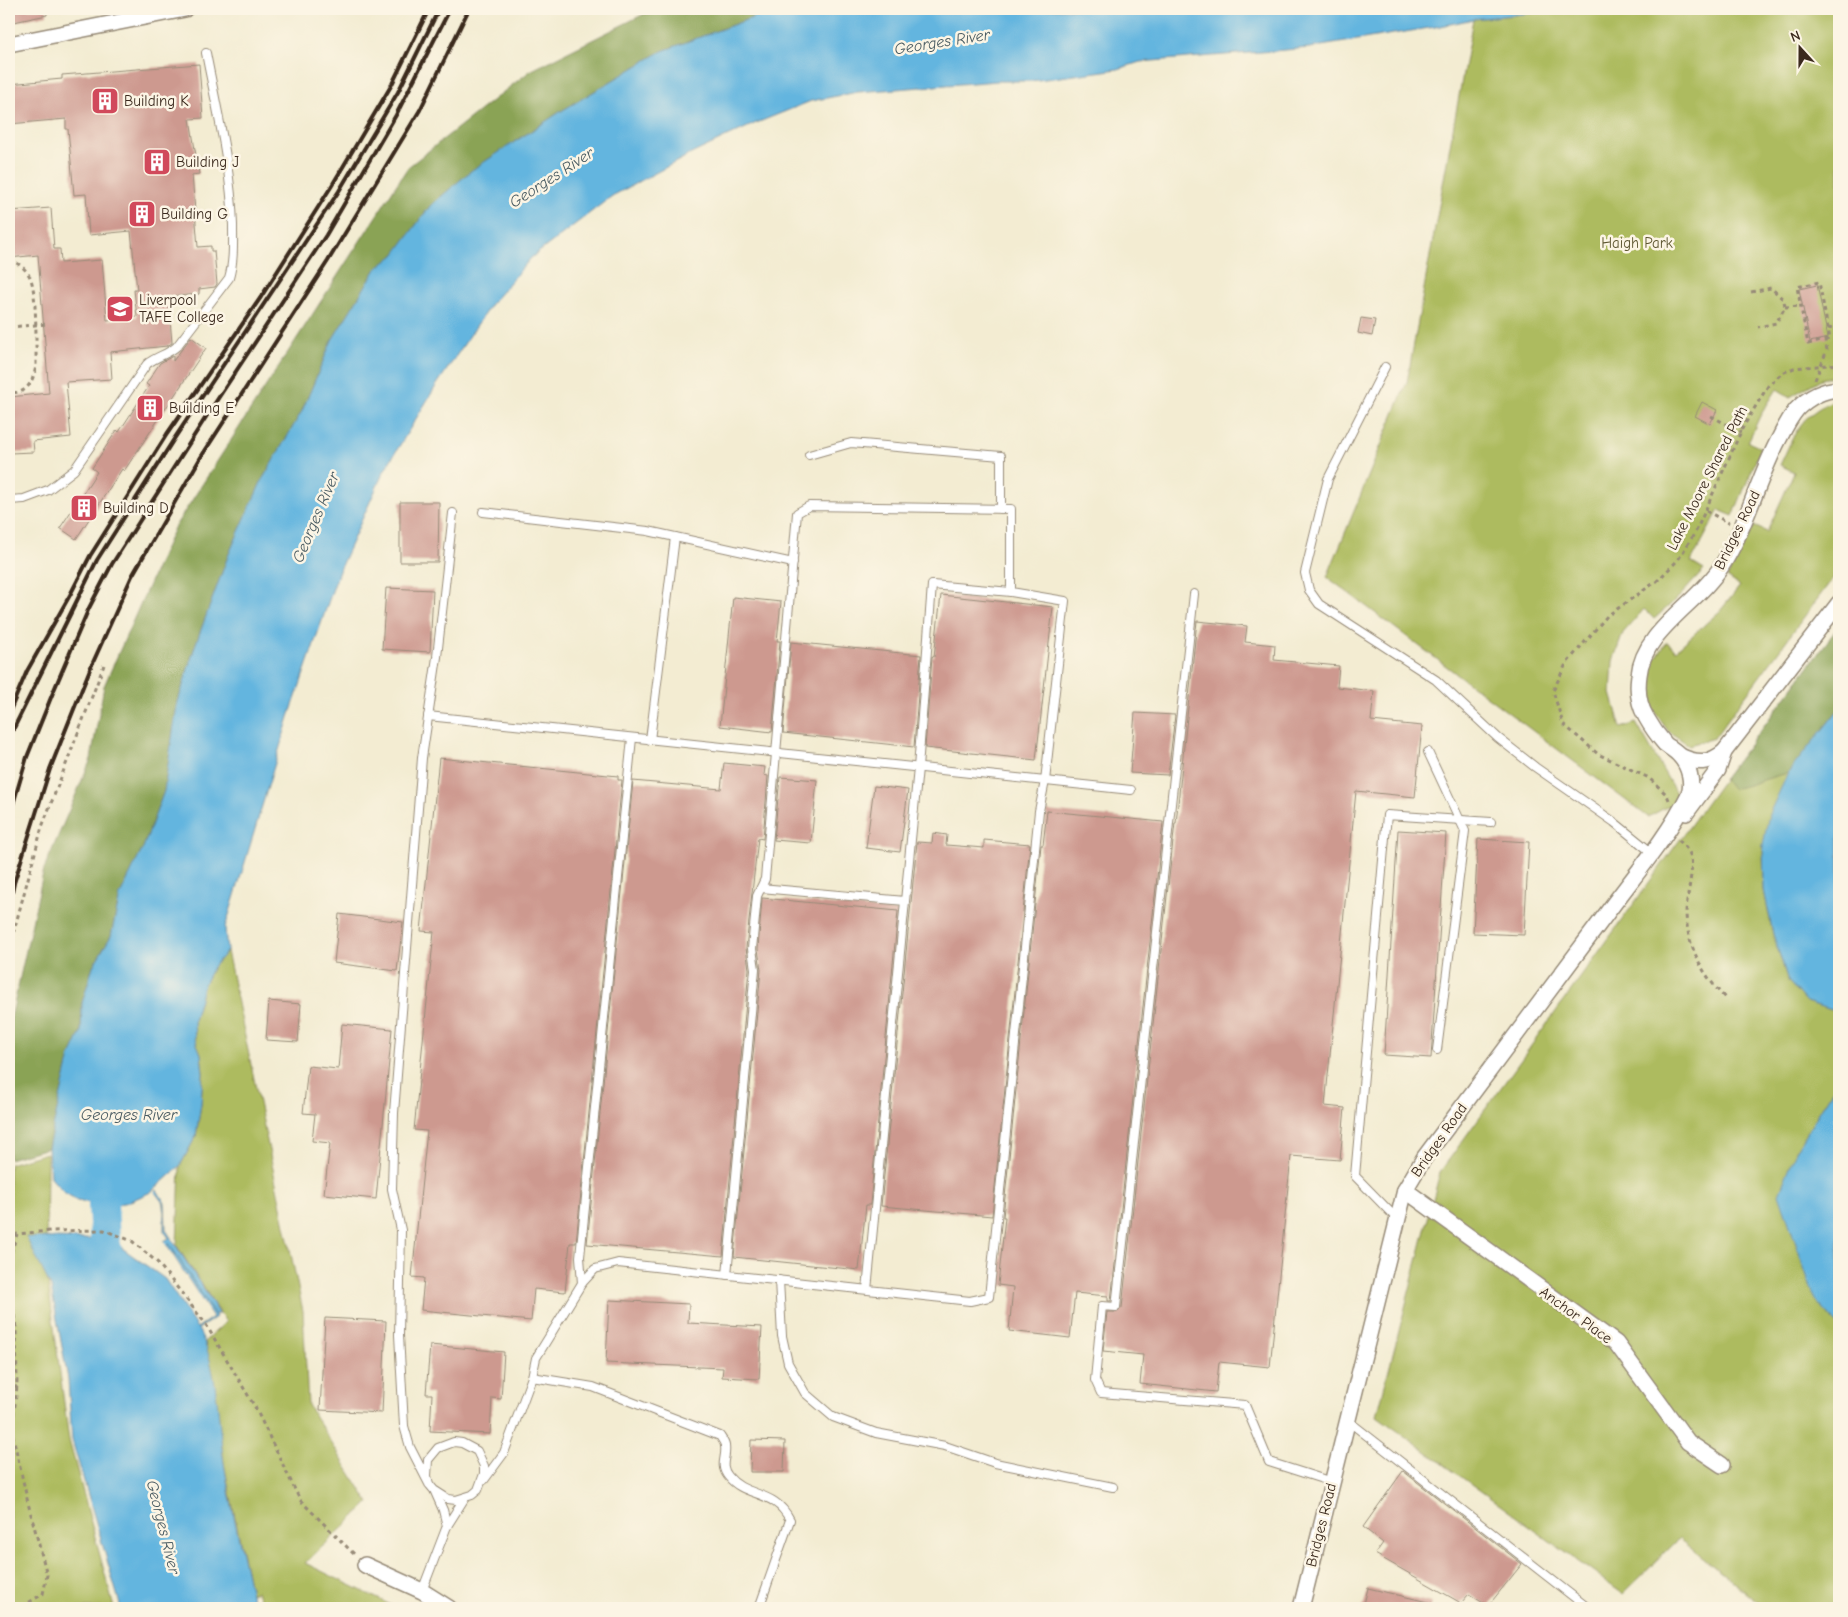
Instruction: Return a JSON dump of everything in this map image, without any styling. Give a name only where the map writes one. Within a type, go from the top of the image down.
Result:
[{"type":"street","points":[[9,44],[185,9]]},
{"type":"street","name":"Bridges Road","points":[[1300,1608],[1405,1190],[1424,1158],[1651,852],[1689,794],[1691,782],[1688,770],[1680,756],[1666,745],[1646,717],[1642,708],[1638,686],[1640,666],[1644,655],[1658,633],[1713,578],[1722,565],[1741,529],[1771,454],[1796,410],[1820,392],[1839,388]]},
{"type":"street","name":"Bridges Road","points":[[1675,817],[1687,813],[1718,770],[1724,752],[1839,603]]},
{"type":"street","points":[[1680,756],[1692,762],[1703,761],[1716,758],[1724,752]]},
{"type":"street","name":"Anchor Place","points":[[1405,1190],[1616,1343],[1688,1442],[1722,1465]]},
{"type":"street","points":[[365,1565],[422,1592],[449,1608]]},
{"type":"lane","points":[[9,500],[24,499],[48,490],[74,470],[147,364],[154,358],[171,352],[177,346],[229,278],[233,249],[228,166],[206,53]]},
{"type":"lane","points":[[1385,367],[1339,454],[1328,479],[1305,573],[1309,590],[1319,604],[1436,680],[1498,738],[1535,767],[1614,822],[1651,852]]},
{"type":"lane","points":[[809,456],[851,443],[1002,456],[1001,509]]},
{"type":"lane","points":[[727,1275],[755,969],[752,949],[757,896],[765,879],[797,513],[809,506],[1011,509],[1011,592]]},
{"type":"lane","points":[[483,512],[648,531],[793,563]]},
{"type":"lane","points":[[447,1526],[443,1510],[410,1447],[404,1426],[399,1335],[401,1230],[392,1189],[394,1113],[421,768],[437,657],[453,513]]},
{"type":"lane","points":[[650,740],[675,537]]},
{"type":"lane","points":[[422,1592],[447,1526],[464,1499],[478,1490],[504,1453],[532,1377],[536,1358],[582,1283],[595,1270],[618,1263],[779,1280],[867,1290],[970,1301],[989,1297],[1039,811],[1045,781],[1065,601],[1011,592],[932,585],[918,768],[867,1290]]},
{"type":"lane","points":[[1194,594],[1116,1306],[1102,1306],[1095,1380],[1101,1393],[1245,1405],[1269,1462],[1332,1482]]},
{"type":"lane","points":[[428,716],[1131,790]]},
{"type":"lane","points":[[582,1283],[580,1257],[632,738]]},
{"type":"lane","points":[[1428,752],[1464,831],[1437,1050]]},
{"type":"lane","points":[[1398,1220],[1355,1176],[1387,815],[1491,822]]},
{"type":"lane","points":[[761,888],[905,901]]},
{"type":"lane","points":[[779,1280],[782,1336],[788,1363],[806,1393],[833,1417],[876,1433],[945,1446],[995,1463],[1113,1487]]},
{"type":"lane","points":[[532,1377],[593,1387],[720,1436],[725,1447],[723,1465],[728,1476],[739,1485],[778,1503],[785,1510],[790,1520],[758,1608]]},
{"type":"lane","points":[[1347,1420],[1588,1608]]},
{"type":"lane","points":[[464,1499],[448,1499],[431,1487],[426,1476],[428,1460],[438,1448],[454,1442],[462,1443],[477,1451],[484,1466],[482,1482]]},
{"type":"path","points":[[9,260],[20,265],[30,278],[33,286],[36,365],[35,375],[31,384],[19,392],[9,392]]},
{"type":"path","points":[[1819,282],[1830,339],[1808,344],[1800,306],[1797,287],[1819,282]]},
{"type":"path","points":[[1751,292],[1771,288],[1784,300],[1785,307],[1776,323],[1758,327]]},
{"type":"path","points":[[1785,307],[1800,306]]},
{"type":"path","points":[[9,327],[48,324]]},
{"type":"path","points":[[1828,328],[1834,329],[1839,336]]},
{"type":"path","points":[[1814,380],[1827,350],[1825,340]]},
{"type":"path","name":"Lake Moore Shared Path","points":[[1726,999],[1703,972],[1696,955],[1686,916],[1686,898],[1692,866],[1691,857],[1667,795],[1649,778],[1598,754],[1562,724],[1553,691],[1566,664],[1607,616],[1657,581],[1678,560],[1706,511],[1741,432],[1768,386],[1782,373],[1794,368],[1839,364]]},
{"type":"path","points":[[1711,416],[1741,432]]},
{"type":"path","points":[[1706,511],[1741,529]]},
{"type":"path","points":[[9,949],[42,827],[104,665]]},
{"type":"path","points":[[9,1260],[16,1234],[104,1230],[132,1241],[158,1263],[205,1323],[255,1407],[300,1500],[365,1565]]},
{"type":"path","points":[[9,1292],[16,1327],[17,1386],[12,1432],[47,1574],[43,1594],[26,1604],[9,1608]]},
{"type":"path","points":[[9,1393],[17,1386]]},
{"type":"green space","points":[[669,9],[776,9],[662,51],[563,110],[472,170],[430,206],[394,255],[376,269],[332,340],[302,411],[262,480],[228,556],[195,646],[177,705],[164,791],[143,848],[120,895],[111,936],[93,966],[82,1003],[81,1032],[70,1056],[48,1148],[9,1159],[9,1027],[44,869],[91,759],[104,686],[174,528],[408,167],[530,71],[644,14]]},
{"type":"green space","name":"Haigh Park","points":[[1559,9],[1839,9],[1839,375],[1821,379],[1790,397],[1777,389],[1760,416],[1748,442],[1761,448],[1733,516],[1719,510],[1691,562],[1704,570],[1679,597],[1654,619],[1644,609],[1623,633],[1613,661],[1611,693],[1621,728],[1636,723],[1680,800],[1648,817],[1327,577],[1407,382],[1473,19]]},
{"type":"green space","points":[[1832,401],[1839,401],[1839,570],[1714,738],[1689,745],[1668,731],[1650,705],[1646,673],[1667,642],[1676,650],[1720,611],[1740,586],[1727,577],[1754,526],[1767,532],[1794,472],[1780,465],[1790,443],[1805,420]]},
{"type":"green space","points":[[1839,626],[1839,709],[1788,773],[1763,845],[1764,890],[1773,934],[1788,981],[1806,1002],[1835,1011],[1839,1022],[1839,1079],[1796,1151],[1815,1300],[1839,1326],[1839,1608],[1766,1608],[1679,1539],[1623,1594],[1377,1416],[1440,1172],[1723,780]]},
{"type":"green space","points":[[1839,626],[1839,709],[1788,773],[1733,789],[1723,780]]},
{"type":"green space","points":[[227,951],[303,1311],[308,1405],[369,1503],[305,1563],[397,1608],[263,1608],[257,1591],[251,1594],[224,1464],[213,1379],[205,1341],[226,1322],[177,1246],[180,1166],[196,1136],[201,1104],[203,1073],[201,1054],[195,1039],[194,1021],[204,984],[213,967]]},
{"type":"green space","points":[[47,1153],[46,1268],[69,1440],[114,1608],[9,1608],[9,1164]]},
{"type":"water","name":"Georges River","points":[[776,9],[1559,9],[1473,19],[1309,48],[1140,62],[1118,69],[1031,81],[997,81],[858,92],[811,101],[754,124],[691,154],[612,196],[531,258],[491,304],[436,386],[384,471],[340,568],[289,717],[225,928],[227,951],[213,967],[204,984],[194,1020],[195,1039],[201,1054],[203,1073],[196,1136],[180,1166],[151,1192],[128,1202],[109,1206],[77,1200],[65,1193],[50,1177],[48,1148],[70,1056],[81,1032],[82,1003],[93,966],[111,936],[120,895],[143,848],[164,791],[177,705],[195,646],[228,556],[262,480],[302,411],[332,340],[376,269],[394,255],[430,206],[472,170],[563,110],[662,51]]},
{"type":"water","points":[[1839,709],[1839,1022],[1835,1011],[1806,1002],[1788,981],[1773,934],[1764,890],[1763,845],[1769,814],[1788,773]]},
{"type":"water","points":[[1839,1079],[1839,1326],[1815,1300],[1779,1194],[1796,1151]]},
{"type":"water","name":"Georges River","points":[[157,1190],[165,1203],[166,1230],[219,1313],[215,1315],[168,1242],[216,1317],[198,1329],[210,1359],[227,1481],[254,1608],[121,1608],[72,1440],[68,1379],[51,1287],[26,1237],[111,1240],[165,1279],[197,1328],[213,1317],[164,1241],[169,1238],[164,1231],[164,1204],[155,1192]]},
{"type":"building","points":[[9,9],[47,9],[47,15],[9,23]]},
{"type":"building","points":[[199,64],[203,118],[190,119],[199,174],[192,175],[198,247],[211,246],[211,251],[214,251],[217,284],[215,287],[199,289],[199,294],[168,297],[172,343],[167,346],[110,352],[112,379],[66,382],[71,437],[33,441],[34,452],[9,453],[9,397],[49,393],[38,255],[9,258],[9,211],[51,208],[54,249],[60,249],[61,263],[102,260],[107,320],[137,317],[134,290],[137,290],[131,231],[89,235],[86,194],[74,195],[66,119],[9,124],[9,84],[62,79],[62,75]]},
{"type":"building","points":[[1817,285],[1828,338],[1810,342],[1799,289]]},
{"type":"building","points":[[1361,318],[1375,320],[1372,336],[1358,333]]},
{"type":"building","name":"Building E","points":[[191,337],[206,348],[76,539],[60,528],[97,472],[92,468],[117,430],[119,432],[149,386],[146,384],[160,363],[173,356],[173,361]]},
{"type":"building","points":[[1702,402],[1717,410],[1710,424],[1695,416]]},
{"type":"building","points":[[400,502],[439,502],[438,562],[400,562]]},
{"type":"building","points":[[386,588],[433,590],[430,652],[382,649]]},
{"type":"building","points":[[941,595],[1053,607],[1036,760],[925,748],[932,656],[934,657]]},
{"type":"building","points":[[733,597],[781,602],[777,641],[780,641],[772,732],[720,726]]},
{"type":"building","points":[[1197,621],[1247,626],[1245,642],[1275,645],[1274,660],[1339,666],[1337,687],[1374,691],[1371,721],[1422,726],[1415,797],[1356,791],[1325,1106],[1345,1108],[1340,1160],[1291,1156],[1270,1367],[1219,1362],[1216,1392],[1140,1384],[1143,1355],[1103,1351],[1107,1312],[1118,1312],[1122,1308]]},
{"type":"building","points":[[791,642],[921,655],[914,747],[783,733]]},
{"type":"building","points":[[1135,713],[1175,715],[1168,775],[1130,773]]},
{"type":"building","points":[[439,758],[618,776],[618,780],[622,780],[576,1243],[570,1243],[565,1292],[534,1289],[531,1321],[421,1310],[424,1278],[412,1277],[427,1131],[414,1130],[434,932],[421,931]]},
{"type":"building","points":[[724,763],[765,767],[764,775],[768,776],[763,839],[758,838],[746,948],[749,969],[723,1256],[587,1244],[633,781],[721,789]]},
{"type":"building","points":[[780,777],[817,780],[811,843],[774,840]]},
{"type":"building","points":[[874,786],[908,790],[900,852],[866,848]]},
{"type":"building","points":[[1047,811],[1163,822],[1111,1301],[1108,1301],[1108,1296],[1075,1293],[1070,1338],[1009,1331],[1013,1287],[998,1285],[1005,1217],[1003,1217],[1041,845],[1043,845]]},
{"type":"building","points":[[1398,830],[1446,833],[1431,1058],[1384,1055]]},
{"type":"building","points":[[933,833],[947,835],[946,845],[984,848],[984,840],[1030,844],[992,1216],[881,1206],[917,842],[932,843]]},
{"type":"building","points":[[1478,839],[1529,842],[1524,935],[1473,933]]},
{"type":"building","points":[[762,898],[898,911],[870,1205],[866,1205],[859,1270],[734,1257],[761,970],[758,949]]},
{"type":"building","points":[[339,914],[403,922],[397,971],[334,963]]},
{"type":"building","points":[[269,1001],[301,1004],[298,1042],[266,1040]]},
{"type":"building","points":[[342,1024],[392,1029],[376,1199],[324,1194],[330,1143],[312,1141],[315,1114],[303,1113],[308,1066],[338,1069]]},
{"type":"building","points":[[609,1300],[689,1304],[688,1323],[762,1327],[759,1379],[722,1377],[723,1368],[606,1363]]},
{"type":"building","points":[[325,1318],[386,1321],[382,1413],[320,1410]]},
{"type":"building","points":[[430,1345],[504,1352],[501,1399],[492,1398],[490,1434],[430,1431],[432,1394],[426,1394]]},
{"type":"building","points":[[751,1440],[785,1441],[784,1472],[750,1472]]},
{"type":"building","points":[[1403,1471],[1522,1564],[1488,1606],[1469,1594],[1461,1603],[1375,1554],[1383,1543],[1363,1527]]},
{"type":"building","points":[[1368,1588],[1432,1603],[1431,1608],[1363,1608]]},
{"type":"waterway","name":"Georges River","points":[[112,1166],[103,1205],[105,1240],[112,1281]]},
{"type":"railway","points":[[9,713],[27,671],[90,556],[167,434],[261,297],[331,187],[391,86],[429,9]]},
{"type":"railway","points":[[9,738],[97,560],[174,439],[339,191],[398,92],[439,9]]},
{"type":"railway","points":[[9,818],[27,757],[54,690],[89,608],[112,564],[326,235],[396,115],[450,9]]},
{"type":"railway","points":[[9,907],[14,883],[50,769],[90,669],[132,576],[201,457],[328,261],[420,110],[469,9]]},
{"type":"place","name":"Building K","points":[[105,101]]},
{"type":"place","name":"Building J","points":[[157,162]]},
{"type":"place","name":"Building G","points":[[142,214]]},
{"type":"place","name":"Liverpool TAFE College","points":[[120,309]]},
{"type":"place","name":"Building E","points":[[150,408]]},
{"type":"place","name":"Building D","points":[[84,508]]}]
